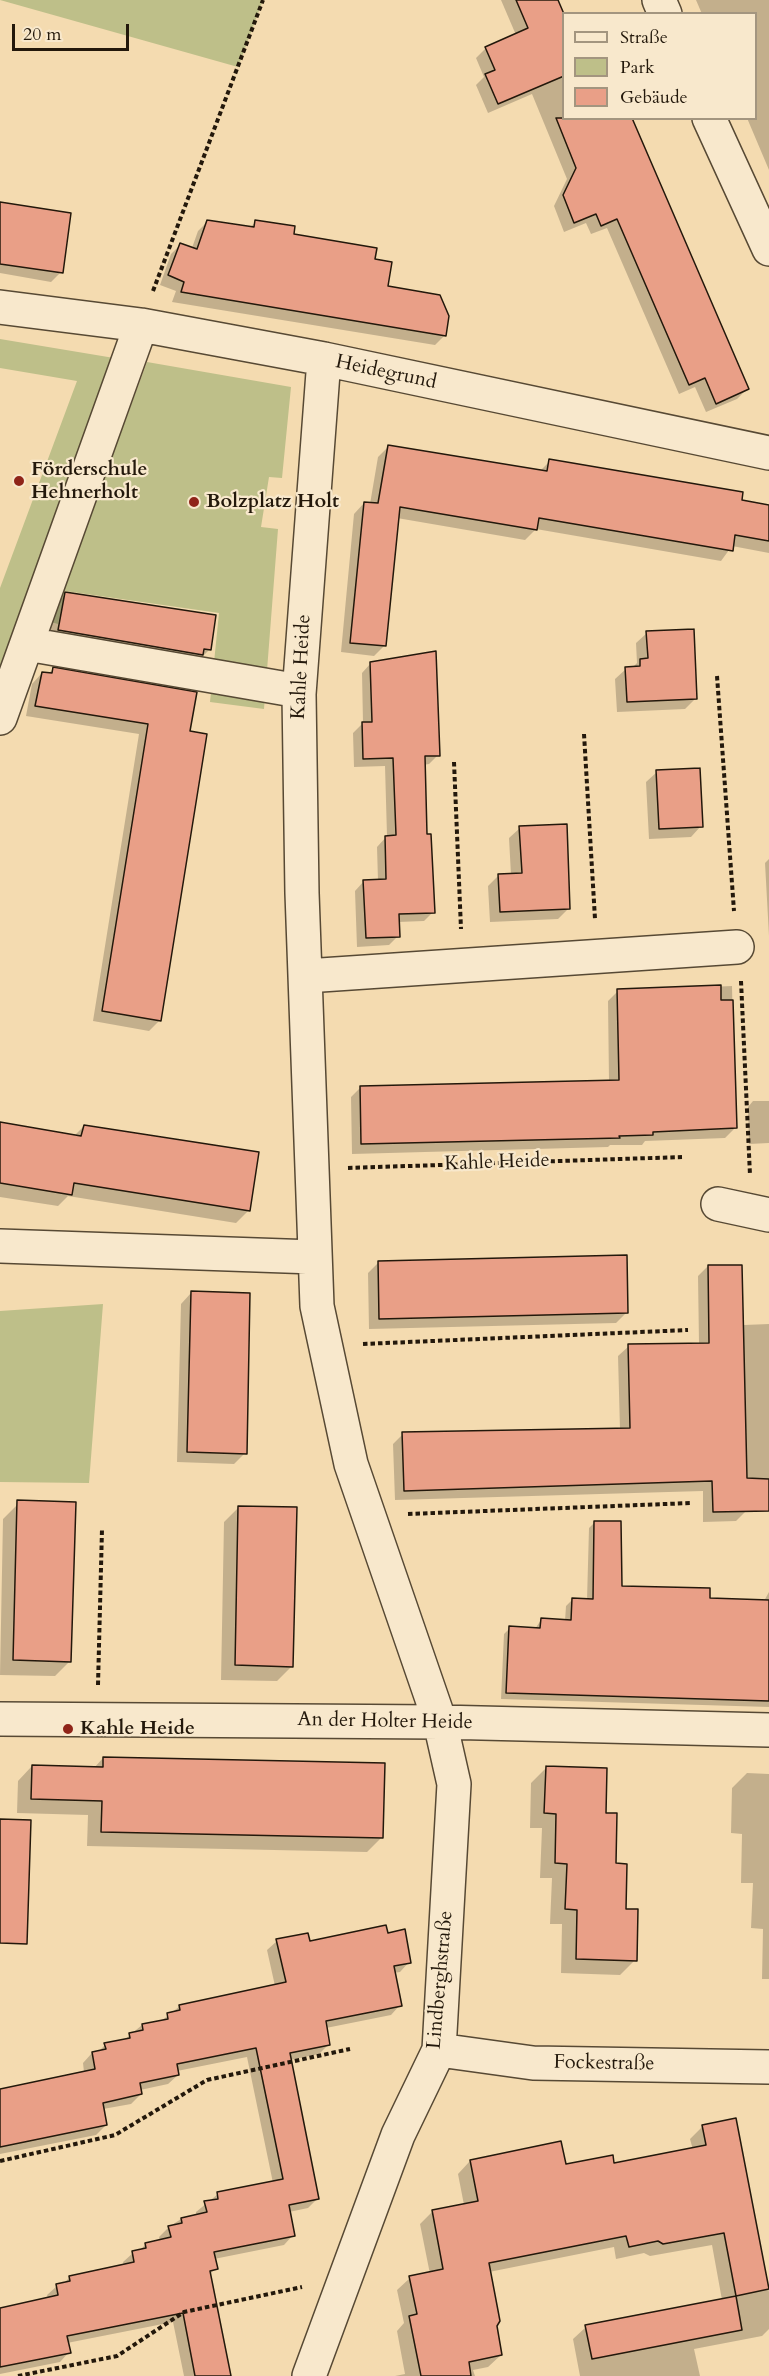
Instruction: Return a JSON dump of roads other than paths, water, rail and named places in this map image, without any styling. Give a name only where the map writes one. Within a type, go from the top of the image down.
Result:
[{"type":"street","points":[[710,120],[769,249]]},
{"type":"street","name":"Heidegrund","points":[[0,307],[141,325],[324,360],[769,453]]},
{"type":"street","points":[[0,718],[141,325]]},
{"type":"street","name":"Kahle Heide","points":[[324,360],[299,691],[302,893],[317,1306],[351,1464],[440,1722]]},
{"type":"street","points":[[27,644],[299,691]]},
{"type":"street","points":[[306,976],[597,955],[737,948]]},
{"type":"street","points":[[718,1204],[760,1213]]},
{"type":"street","points":[[0,1246],[314,1257]]},
{"type":"street","name":"An der Holter Heide","points":[[0,1719],[440,1722],[769,1730]]},
{"type":"street","name":"Lindberghstraße","points":[[309,2376],[398,2135],[439,2050],[454,1785],[440,1722]]},
{"type":"street","name":"Fockestraße","points":[[439,2050],[533,2063],[769,2067]]},
{"type":"place","name":"Förderschule Hehnerholt","points":[[19,481]]},
{"type":"place","name":"Bolzplatz Holt","points":[[194,502]]},
{"type":"place","name":"Kahle Heide","points":[[68,1729]]}]
